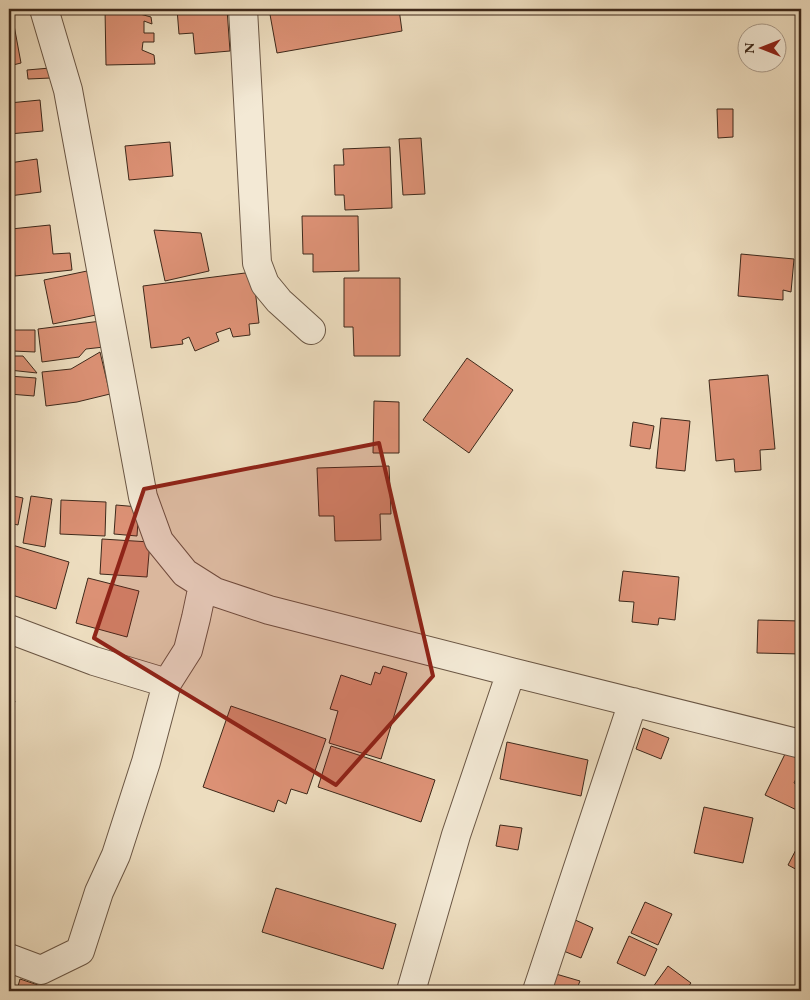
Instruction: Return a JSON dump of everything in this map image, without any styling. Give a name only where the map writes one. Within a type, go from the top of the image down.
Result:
[{"type":"street","points":[[44,9],[68,90],[142,496],[159,541],[185,573],[215,592],[269,610],[801,744]]},
{"type":"street","points":[[243,9],[257,263],[269,290],[311,330]]},
{"type":"street","points":[[9,958],[41,970],[80,951],[99,892],[116,855],[146,762],[167,682],[188,650],[203,585]]},
{"type":"street","points":[[9,629],[94,661],[167,682]]},
{"type":"street","points":[[411,991],[456,835],[512,672]]},
{"type":"street","points":[[538,991],[633,702]]},
{"type":"highlighted area","points":[[379,443],[433,676],[336,785],[94,638],[144,489]]},
{"type":"building","points":[[9,9],[11,9],[21,63],[9,66]]},
{"type":"building","points":[[105,9],[140,9],[140,14],[151,17],[152,24],[144,21],[144,33],[154,33],[154,42],[143,42],[142,50],[154,55],[155,64],[106,65]]},
{"type":"building","points":[[177,9],[227,9],[230,51],[195,54],[193,33],[179,34]]},
{"type":"building","points":[[269,9],[399,9],[402,31],[277,53]]},
{"type":"building","points":[[50,68],[51,78],[28,79],[27,70]]},
{"type":"building","points":[[40,100],[43,131],[9,134],[9,103]]},
{"type":"building","points":[[717,109],[733,109],[733,137],[718,138]]},
{"type":"building","points":[[421,138],[425,194],[403,195],[399,139]]},
{"type":"building","points":[[170,142],[173,176],[129,180],[125,146]]},
{"type":"building","points":[[390,147],[392,208],[345,210],[344,195],[335,195],[334,165],[344,165],[343,149]]},
{"type":"building","points":[[37,159],[41,192],[9,196],[9,163]]},
{"type":"building","points":[[302,216],[358,216],[359,271],[313,272],[313,254],[303,254]]},
{"type":"building","points":[[50,225],[53,254],[70,253],[72,270],[15,276],[11,229]]},
{"type":"building","points":[[154,230],[201,233],[209,271],[165,281]]},
{"type":"building","points":[[9,240],[12,240],[14,272],[9,272]]},
{"type":"building","points":[[741,254],[794,259],[791,292],[783,290],[783,300],[738,296]]},
{"type":"building","points":[[87,271],[96,315],[53,324],[44,280]]},
{"type":"building","points":[[253,272],[259,323],[249,324],[250,335],[233,337],[230,328],[216,333],[219,341],[195,351],[189,337],[182,340],[183,344],[151,348],[143,286]]},
{"type":"building","points":[[344,278],[400,278],[400,356],[354,356],[353,327],[344,327]]},
{"type":"building","points":[[101,321],[104,347],[86,349],[79,357],[42,362],[38,329]]},
{"type":"building","points":[[13,330],[35,330],[35,352],[13,351]]},
{"type":"building","points":[[100,352],[110,394],[77,402],[46,406],[42,372],[71,369]]},
{"type":"building","points":[[13,356],[23,356],[37,373],[9,370],[9,361]]},
{"type":"building","points":[[467,358],[513,390],[469,453],[423,420]]},
{"type":"building","points":[[768,375],[775,449],[760,450],[761,470],[735,472],[734,459],[716,461],[709,380]]},
{"type":"building","points":[[9,376],[36,378],[34,396],[9,394]]},
{"type":"building","points":[[374,401],[399,402],[399,453],[373,453]]},
{"type":"building","points":[[661,418],[690,421],[685,471],[656,468]]},
{"type":"building","points":[[633,422],[654,426],[650,449],[630,446]]},
{"type":"building","points":[[389,466],[391,514],[380,514],[381,540],[335,541],[334,516],[319,516],[317,468]]},
{"type":"building","points":[[9,495],[23,498],[18,525],[9,523]]},
{"type":"building","points":[[31,496],[52,499],[45,547],[23,543]]},
{"type":"building","points":[[61,500],[106,502],[105,536],[60,534]]},
{"type":"building","points":[[116,505],[139,507],[137,536],[114,534]]},
{"type":"building","points":[[102,539],[150,542],[147,577],[100,574]]},
{"type":"building","points":[[9,544],[69,562],[56,609],[9,594]]},
{"type":"building","points":[[623,571],[679,577],[675,620],[659,618],[658,625],[632,622],[634,602],[619,601]]},
{"type":"building","points":[[88,578],[139,591],[127,637],[76,623]]},
{"type":"building","points":[[758,620],[801,621],[801,654],[757,653]]},
{"type":"building","points":[[383,666],[407,673],[381,759],[329,743],[338,711],[330,709],[341,675],[371,685],[375,672],[380,674]]},
{"type":"building","points":[[9,699],[15,701],[9,721]]},
{"type":"building","points":[[231,706],[326,739],[307,794],[291,789],[286,804],[278,800],[274,812],[203,787]]},
{"type":"building","points":[[643,728],[669,738],[661,759],[636,749]]},
{"type":"building","points":[[507,742],[588,760],[581,796],[500,779]]},
{"type":"building","points":[[331,746],[435,780],[421,822],[318,787]]},
{"type":"building","points":[[786,752],[801,760],[801,768],[794,783],[801,787],[801,812],[765,795]]},
{"type":"building","points":[[704,807],[753,818],[743,863],[694,853]]},
{"type":"building","points":[[500,825],[522,828],[518,850],[496,846]]},
{"type":"building","points":[[801,840],[801,872],[788,865]]},
{"type":"building","points":[[276,888],[396,924],[383,969],[262,932]]},
{"type":"building","points":[[645,902],[672,914],[658,945],[631,933]]},
{"type":"building","points":[[573,919],[593,928],[581,958],[561,950]]},
{"type":"building","points":[[629,936],[657,949],[645,976],[617,963]]},
{"type":"building","points":[[668,966],[691,983],[685,991],[650,991]]},
{"type":"building","points":[[556,974],[580,981],[576,991],[552,991]]},
{"type":"building","points":[[20,979],[41,986],[39,991],[17,990]]}]
